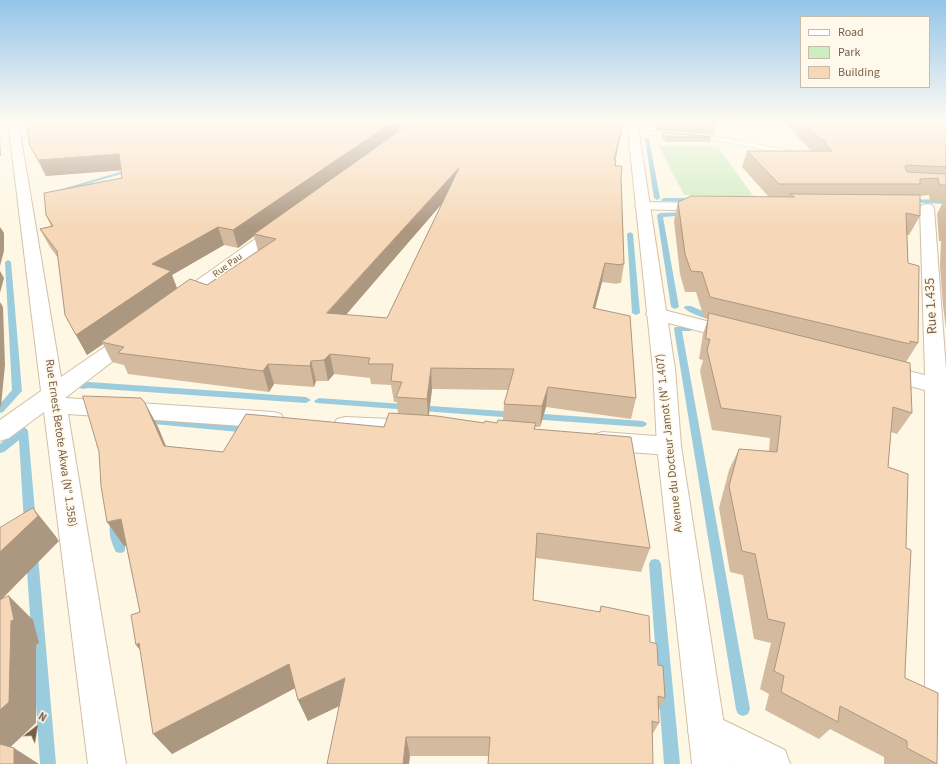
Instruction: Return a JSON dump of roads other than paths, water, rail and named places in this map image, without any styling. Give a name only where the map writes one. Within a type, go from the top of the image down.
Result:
[{"type":"street","name":"Rue Ernest Betote Akwa (N° 1.358)","points":[[14,157],[54,400],[107,764]]},
{"type":"street","name":"Avenue du Docteur Jamot (N° 1.407)","points":[[636,157],[664,369],[669,446],[709,748]]},
{"type":"street","points":[[642,206],[721,207]]},
{"type":"street","name":"Rue 1.435","points":[[926,208],[941,387],[944,764]]},
{"type":"street","name":"Rue Pau","points":[[168,310],[295,217]]},
{"type":"street","points":[[656,314],[755,339]]},
{"type":"street","points":[[0,432],[54,400],[142,329]]},
{"type":"street","points":[[861,366],[941,387]]},
{"type":"street","points":[[54,400],[294,421]]},
{"type":"street","points":[[326,423],[437,431]]},
{"type":"street","points":[[581,440],[669,446]]},
{"type":"street","points":[[709,748],[772,764]]},
{"type":"waterway","points":[[650,157],[657,198]]},
{"type":"waterway","points":[[58,191],[132,170]]},
{"type":"waterway","points":[[664,200],[695,200]]},
{"type":"waterway","points":[[907,201],[946,202]]},
{"type":"waterway","points":[[675,307],[660,215],[688,214]]},
{"type":"waterway","points":[[630,234],[636,313]]},
{"type":"waterway","points":[[0,410],[17,391],[8,262]]},
{"type":"waterway","points":[[688,308],[698,313],[715,318]]},
{"type":"waterway","points":[[688,329],[678,329],[743,709]]},
{"type":"waterway","points":[[82,386],[89,385],[306,400]]},
{"type":"waterway","points":[[319,401],[516,415]]},
{"type":"waterway","points":[[530,416],[642,424]]},
{"type":"waterway","points":[[143,420],[239,428]]},
{"type":"waterway","points":[[0,449],[23,431],[30,523]]},
{"type":"waterway","points":[[115,526],[120,548]]},
{"type":"waterway","points":[[32,556],[48,764]]},
{"type":"waterway","points":[[655,564],[672,764]]}]
